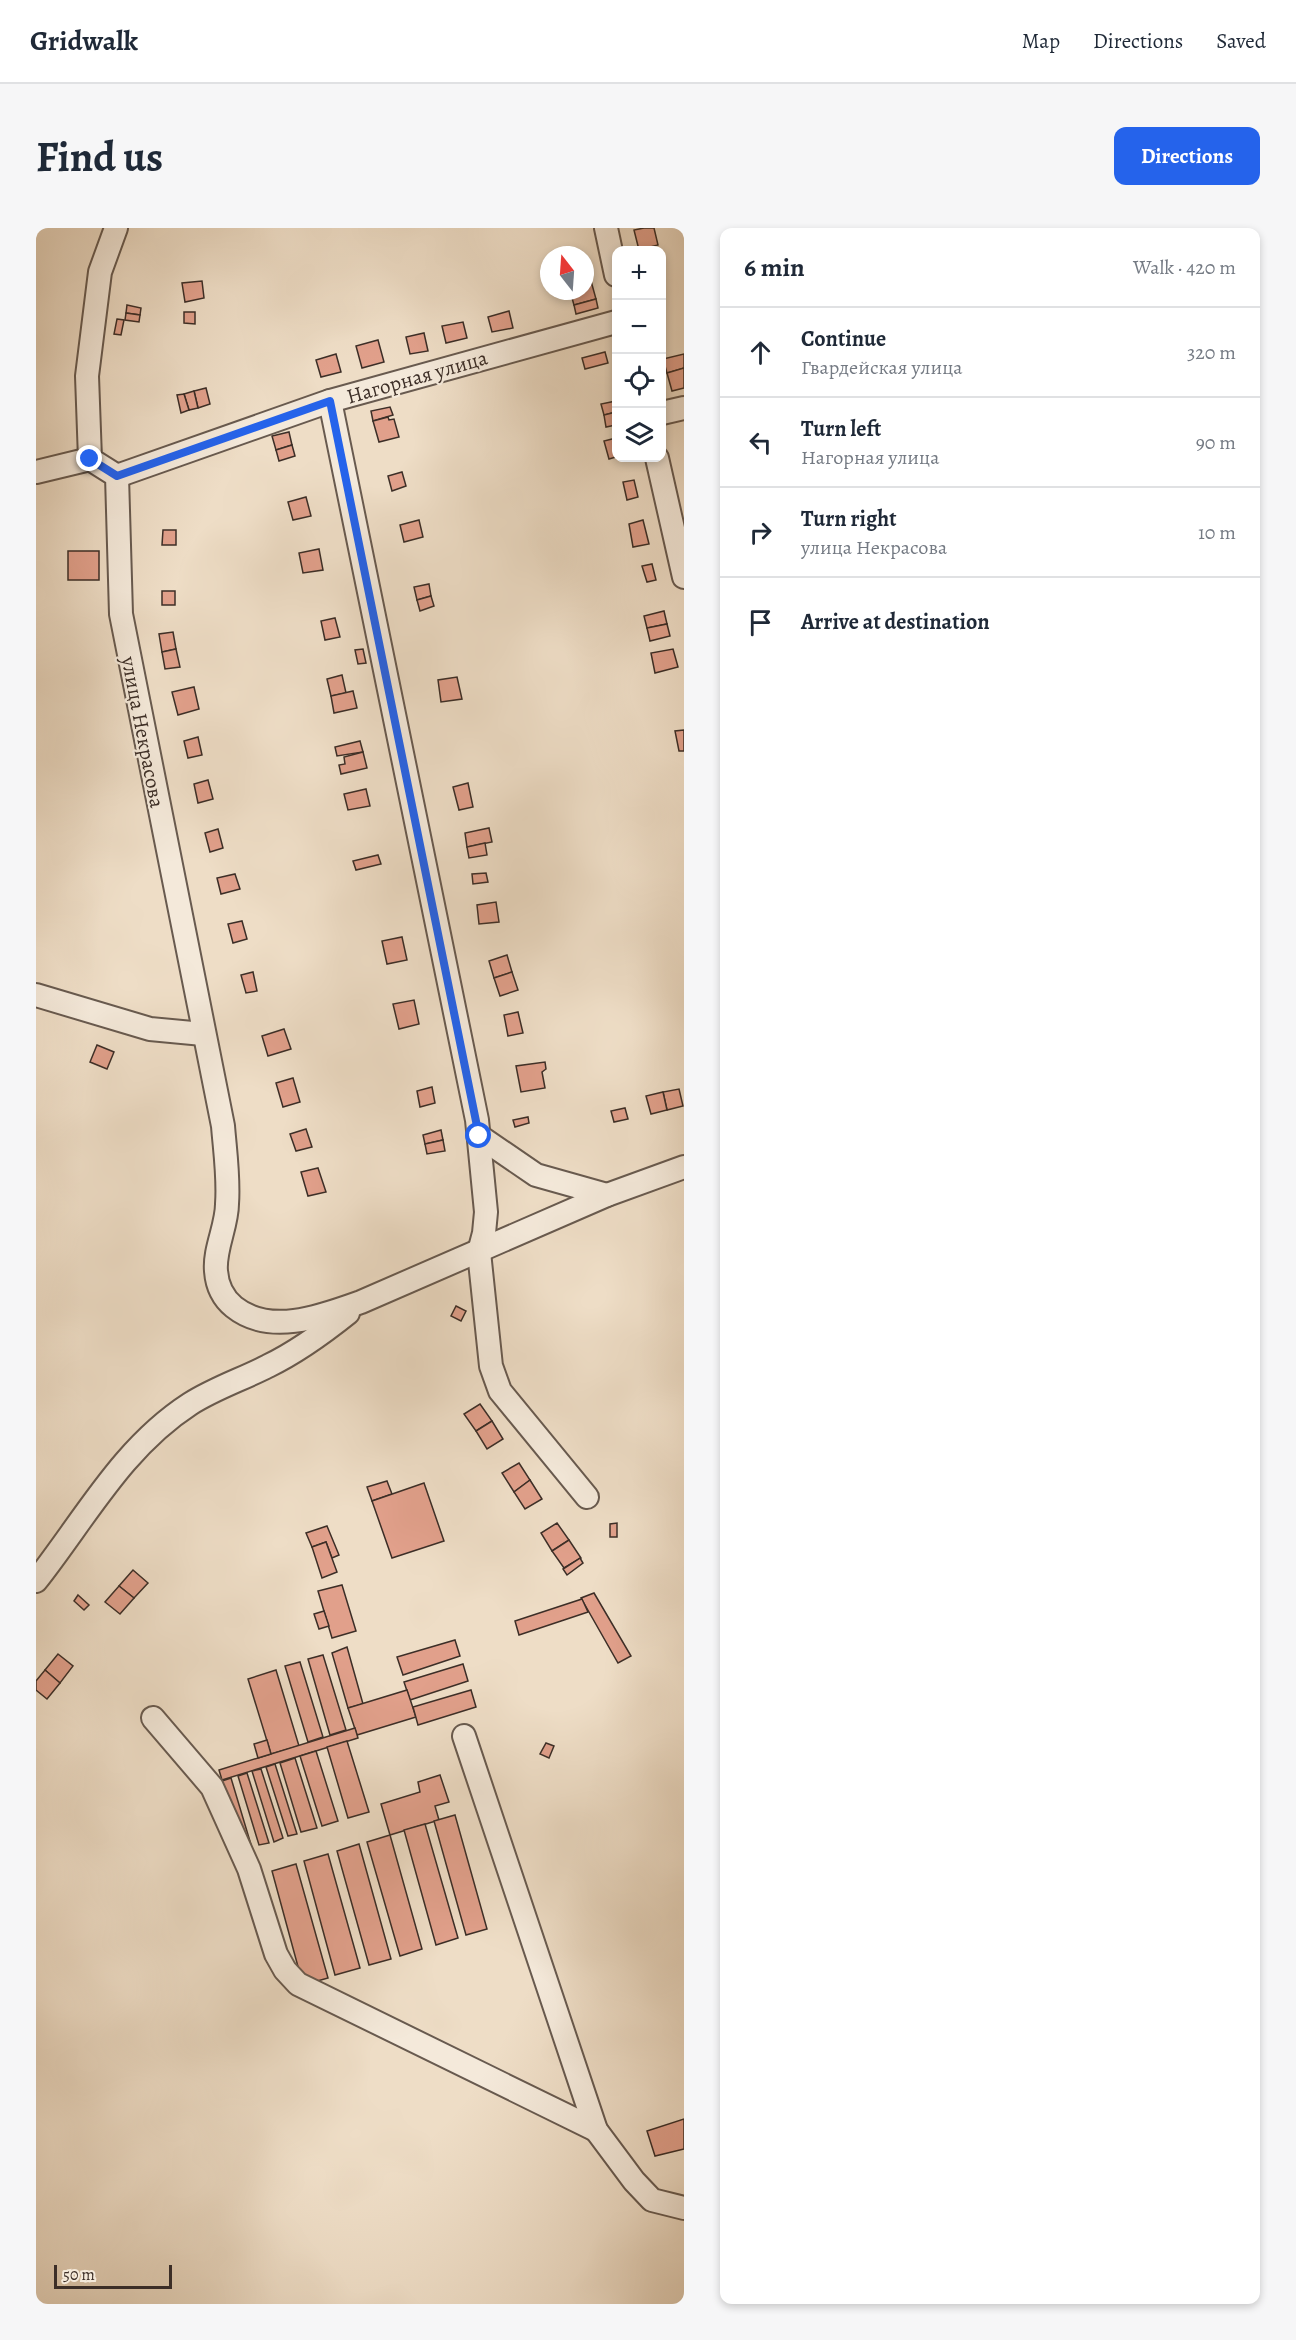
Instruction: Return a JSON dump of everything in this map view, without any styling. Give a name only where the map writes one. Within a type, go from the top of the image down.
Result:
[{"type":"street","points":[[90,459],[87,375],[99,272],[116,228]]},
{"type":"street","points":[[606,228],[612,256]]},
{"type":"street","name":"Нагорная улица","points":[[117,476],[330,401],[612,323]]},
{"type":"street","points":[[330,401],[479,1136],[486,1212],[479,1252],[491,1366],[500,1391],[587,1497]]},
{"type":"street","points":[[666,412],[684,408]]},
{"type":"street","points":[[36,472],[90,459],[117,476]]},
{"type":"street","points":[[658,462],[684,577]]},
{"type":"street","name":"улица Некрасова","points":[[117,476],[121,614],[223,1126],[228,1205],[215,1270],[219,1288],[229,1302],[244,1315],[266,1320],[292,1322],[321,1316],[361,1302]]},
{"type":"street","points":[[36,995],[150,1029],[203,1034]]},
{"type":"street","points":[[479,1136],[536,1175],[608,1196]]},
{"type":"street","points":[[36,1581],[105,1484],[158,1428],[191,1403],[269,1366],[314,1338],[361,1302],[608,1196],[684,1167]]},
{"type":"street","points":[[153,1718],[212,1786],[249,1869],[276,1954],[285,1970],[298,1984],[596,2130]]},
{"type":"street","points":[[464,1736],[596,2130],[634,2181],[652,2200],[684,2208]]},
{"type":"building","points":[[654,228],[658,245],[638,246],[634,230]]},
{"type":"building","points":[[202,281],[204,298],[185,302],[182,283]]},
{"type":"building","points":[[596,299],[598,308],[576,314],[574,305]]},
{"type":"building","points":[[573,300],[592,300],[574,305]]},
{"type":"building","points":[[127,305],[141,308],[140,315],[126,313]]},
{"type":"building","points":[[509,311],[513,328],[492,332],[488,317]]},
{"type":"building","points":[[184,312],[195,312],[195,324],[184,323]]},
{"type":"building","points":[[126,313],[140,315],[139,322],[125,320]]},
{"type":"building","points":[[117,319],[124,320],[121,335],[114,334]]},
{"type":"building","points":[[463,322],[467,338],[446,343],[442,326]]},
{"type":"building","points":[[424,333],[428,351],[410,354],[406,337]]},
{"type":"building","points":[[378,340],[384,362],[362,368],[356,346]]},
{"type":"building","points":[[605,352],[608,363],[585,369],[582,358]]},
{"type":"building","points":[[336,354],[341,372],[321,377],[316,360]]},
{"type":"building","points":[[684,354],[684,368],[667,373],[666,358]]},
{"type":"building","points":[[684,368],[684,388],[672,391],[667,373]]},
{"type":"building","points":[[206,388],[210,404],[198,408],[194,391]]},
{"type":"building","points":[[194,391],[198,408],[189,410],[184,394]]},
{"type":"building","points":[[184,394],[189,410],[181,413],[177,395]]},
{"type":"building","points":[[612,402],[612,413],[604,415],[601,404]]},
{"type":"building","points":[[390,407],[393,415],[373,421],[371,411]]},
{"type":"building","points":[[612,413],[612,426],[606,427],[604,415]]},
{"type":"building","points":[[388,417],[389,420],[394,419],[399,437],[379,442],[373,421]]},
{"type":"building","points":[[289,432],[292,445],[276,450],[272,436]]},
{"type":"building","points":[[612,439],[612,458],[609,459],[604,441]]},
{"type":"building","points":[[292,445],[295,456],[279,461],[276,450]]},
{"type":"building","points":[[402,472],[406,486],[392,491],[388,476]]},
{"type":"building","points":[[634,480],[638,497],[627,500],[623,482]]},
{"type":"building","points":[[306,497],[311,516],[293,520],[288,502]]},
{"type":"building","points":[[419,520],[423,537],[404,542],[400,525]]},
{"type":"building","points":[[643,520],[649,544],[633,547],[629,524]]},
{"type":"building","points":[[163,530],[176,530],[176,545],[162,545]]},
{"type":"building","points":[[319,549],[323,570],[303,573],[299,553]]},
{"type":"building","points":[[68,551],[99,551],[99,580],[68,580]]},
{"type":"building","points":[[652,564],[656,580],[647,582],[642,566]]},
{"type":"building","points":[[429,584],[431,596],[417,600],[414,587]]},
{"type":"building","points":[[162,591],[175,591],[175,605],[162,605]]},
{"type":"building","points":[[431,596],[434,606],[420,611],[417,600]]},
{"type":"building","points":[[664,611],[667,624],[647,628],[644,616]]},
{"type":"building","points":[[335,618],[340,637],[325,640],[321,621]]},
{"type":"building","points":[[667,624],[670,636],[650,641],[647,628]]},
{"type":"building","points":[[173,632],[176,649],[162,652],[159,634]]},
{"type":"building","points":[[176,649],[180,667],[165,669],[162,652]]},
{"type":"building","points":[[363,649],[366,663],[358,664],[355,650]]},
{"type":"building","points":[[673,649],[678,667],[655,673],[651,653]]},
{"type":"building","points":[[342,675],[346,693],[331,696],[327,679]]},
{"type":"building","points":[[457,677],[462,699],[441,702],[438,680]]},
{"type":"building","points":[[194,687],[199,709],[178,715],[172,692]]},
{"type":"building","points":[[353,691],[357,708],[334,713],[331,696]]},
{"type":"building","points":[[684,730],[684,751],[679,751],[675,731]]},
{"type":"building","points":[[198,737],[202,755],[188,758],[184,741]]},
{"type":"building","points":[[360,741],[363,752],[337,756],[335,747]]},
{"type":"building","points":[[363,752],[367,768],[341,774],[339,765],[345,764],[344,757]]},
{"type":"building","points":[[208,780],[213,799],[198,803],[194,784]]},
{"type":"building","points":[[468,783],[473,807],[459,810],[453,787]]},
{"type":"building","points":[[366,789],[370,806],[348,810],[344,794]]},
{"type":"building","points":[[489,828],[492,842],[467,847],[465,833]]},
{"type":"building","points":[[218,829],[223,848],[210,852],[205,833]]},
{"type":"building","points":[[485,843],[487,855],[469,858],[467,847]]},
{"type":"building","points":[[378,855],[381,864],[356,870],[353,861]]},
{"type":"building","points":[[486,873],[488,882],[473,884],[472,874]]},
{"type":"building","points":[[235,874],[240,889],[221,894],[217,878]]},
{"type":"building","points":[[496,902],[499,922],[479,924],[477,905]]},
{"type":"building","points":[[242,921],[247,939],[233,943],[228,924]]},
{"type":"building","points":[[402,937],[407,960],[387,964],[382,941]]},
{"type":"building","points":[[507,955],[512,972],[494,978],[489,961]]},
{"type":"building","points":[[253,972],[257,991],[246,993],[241,975]]},
{"type":"building","points":[[512,972],[518,990],[500,996],[494,978]]},
{"type":"building","points":[[414,1000],[419,1024],[399,1029],[393,1004]]},
{"type":"building","points":[[518,1012],[523,1033],[508,1036],[504,1015]]},
{"type":"building","points":[[284,1029],[291,1049],[268,1056],[262,1036]]},
{"type":"building","points":[[97,1045],[114,1052],[107,1069],[90,1062]]},
{"type":"building","points":[[545,1062],[546,1069],[542,1072],[545,1088],[521,1092],[516,1066]]},
{"type":"building","points":[[293,1078],[300,1102],[283,1107],[276,1083]]},
{"type":"building","points":[[432,1087],[435,1103],[420,1107],[417,1091]]},
{"type":"building","points":[[679,1089],[683,1106],[667,1110],[663,1092]]},
{"type":"building","points":[[663,1092],[667,1110],[651,1114],[646,1096]]},
{"type":"building","points":[[625,1108],[628,1119],[614,1122],[611,1111]]},
{"type":"building","points":[[528,1117],[529,1123],[515,1127],[513,1120]]},
{"type":"building","points":[[306,1129],[312,1147],[296,1151],[290,1134]]},
{"type":"building","points":[[441,1130],[443,1140],[425,1144],[423,1135]]},
{"type":"building","points":[[443,1140],[445,1151],[427,1154],[425,1144]]},
{"type":"building","points":[[318,1168],[326,1192],[308,1196],[301,1172]]},
{"type":"building","points":[[456,1306],[466,1311],[461,1321],[451,1316]]},
{"type":"building","points":[[480,1404],[492,1421],[476,1431],[464,1414]]},
{"type":"building","points":[[492,1421],[503,1439],[487,1449],[476,1431]]},
{"type":"building","points":[[519,1463],[530,1480],[514,1492],[502,1473]]},
{"type":"building","points":[[530,1480],[542,1499],[525,1509],[514,1492]]},
{"type":"building","points":[[387,1481],[392,1494],[372,1501],[367,1487]]},
{"type":"building","points":[[424,1483],[444,1541],[392,1558],[372,1501]]},
{"type":"building","points":[[557,1523],[569,1540],[552,1551],[541,1533]]},
{"type":"building","points":[[617,1523],[617,1537],[610,1537],[610,1524]]},
{"type":"building","points":[[327,1526],[339,1555],[332,1558],[326,1542],[312,1547],[306,1533]]},
{"type":"building","points":[[569,1540],[581,1558],[564,1568],[552,1551]]},
{"type":"building","points":[[326,1542],[337,1572],[322,1578],[312,1547]]},
{"type":"building","points":[[580,1558],[583,1563],[567,1575],[563,1569]]},
{"type":"building","points":[[133,1570],[148,1583],[134,1598],[119,1586]]},
{"type":"building","points":[[342,1585],[356,1631],[332,1638],[318,1591]]},
{"type":"building","points":[[119,1586],[134,1598],[120,1614],[105,1602]]},
{"type":"building","points":[[594,1593],[631,1656],[618,1663],[581,1598]]},
{"type":"building","points":[[78,1595],[89,1605],[84,1610],[74,1601]]},
{"type":"building","points":[[582,1599],[588,1612],[519,1635],[515,1621]]},
{"type":"building","points":[[324,1611],[329,1626],[319,1629],[314,1614]]},
{"type":"building","points":[[455,1640],[460,1656],[403,1675],[397,1657]]},
{"type":"building","points":[[347,1647],[363,1704],[348,1708],[332,1653]]},
{"type":"building","points":[[58,1654],[73,1666],[60,1683],[45,1670]]},
{"type":"building","points":[[323,1655],[346,1730],[330,1735],[308,1659]]},
{"type":"building","points":[[300,1662],[323,1737],[308,1742],[285,1666]]},
{"type":"building","points":[[463,1664],[468,1681],[410,1700],[404,1682]]},
{"type":"building","points":[[45,1670],[60,1683],[47,1699],[36,1690],[36,1681]]},
{"type":"building","points":[[276,1670],[299,1746],[271,1754],[248,1679]]},
{"type":"building","points":[[407,1690],[416,1717],[357,1735],[348,1708]]},
{"type":"building","points":[[471,1690],[476,1707],[418,1725],[413,1707]]},
{"type":"building","points":[[355,1728],[358,1738],[222,1780],[219,1770]]},
{"type":"building","points":[[267,1740],[271,1754],[258,1758],[254,1744]]},
{"type":"building","points":[[347,1741],[369,1812],[348,1818],[327,1747]]},
{"type":"building","points":[[546,1743],[554,1746],[549,1758],[540,1754]]},
{"type":"building","points":[[316,1751],[338,1821],[322,1826],[300,1756]]},
{"type":"building","points":[[295,1758],[317,1828],[301,1832],[280,1763]]},
{"type":"building","points":[[275,1764],[297,1834],[288,1836],[266,1767]]},
{"type":"building","points":[[261,1769],[283,1838],[274,1842],[252,1771]]},
{"type":"building","points":[[247,1773],[269,1843],[259,1845],[238,1776]]},
{"type":"building","points":[[440,1775],[449,1802],[435,1806],[439,1820],[390,1835],[381,1804],[420,1792],[418,1782]]},
{"type":"building","points":[[231,1778],[252,1848],[243,1850],[222,1781]]},
{"type":"building","points":[[455,1815],[487,1929],[466,1935],[434,1821]]},
{"type":"building","points":[[425,1824],[458,1938],[436,1945],[404,1830]]},
{"type":"building","points":[[390,1835],[422,1949],[400,1956],[367,1842]]},
{"type":"building","points":[[359,1844],[391,1959],[369,1965],[337,1851]]},
{"type":"building","points":[[328,1854],[360,1968],[335,1975],[304,1861]]},
{"type":"building","points":[[296,1864],[328,1978],[303,1985],[272,1871]]},
{"type":"building","points":[[684,2119],[684,2149],[655,2156],[647,2131]]},
{"type":"route","points":[[90,459],[117,476],[330,401],[479,1136]]}]
